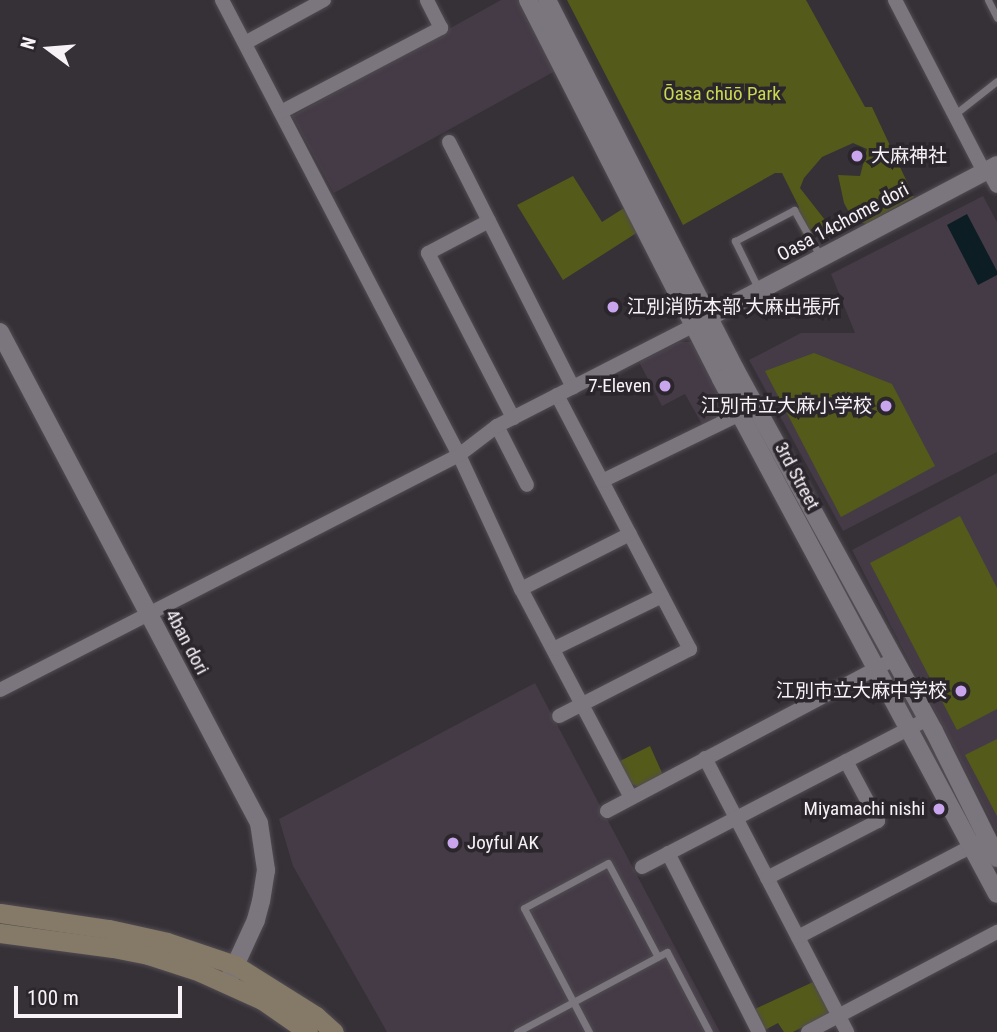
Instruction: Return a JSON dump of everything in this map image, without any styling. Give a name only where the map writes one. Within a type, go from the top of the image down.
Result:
[{"type":"main road","points":[[0,914],[120,931],[167,942],[316,1016],[334,1032]]},
{"type":"main road","points":[[0,933],[148,955],[231,974],[262,1000],[308,1032]]},
{"type":"street","points":[[222,0],[458,455],[521,589],[631,798]]},
{"type":"street","points":[[245,43],[324,0]]},
{"type":"street","points":[[281,112],[442,28],[427,0]]},
{"type":"street","name":"3rd Street","points":[[528,0],[701,321],[928,719],[979,842],[997,894]]},
{"type":"street","name":"3rd Street","points":[[547,0],[701,321],[740,414],[910,728],[979,842],[997,858]]},
{"type":"street","points":[[895,0],[955,115],[990,169],[997,186]]},
{"type":"street","points":[[449,142],[573,387]]},
{"type":"street","name":"Oasa 14chome dori","points":[[701,321],[990,169]]},
{"type":"street","points":[[489,221],[428,253],[513,418]]},
{"type":"street","points":[[0,690],[458,455],[497,426],[701,321]]},
{"type":"street","name":"4ban dori","points":[[0,332],[259,823],[266,870],[261,901],[256,920],[231,974]]},
{"type":"street","points":[[557,395],[690,649],[559,716]]},
{"type":"street","points":[[602,481],[740,414]]},
{"type":"street","points":[[497,426],[527,485]]},
{"type":"street","points":[[521,589],[629,534]]},
{"type":"street","points":[[553,649],[662,596]]},
{"type":"street","points":[[607,811],[894,659]]},
{"type":"street","points":[[642,867],[928,719]]},
{"type":"street","points":[[705,758],[846,1032]]},
{"type":"street","points":[[767,878],[878,821],[846,761]]},
{"type":"street","points":[[797,937],[979,842]]},
{"type":"street","points":[[668,853],[759,1032]]},
{"type":"street","points":[[808,1032],[997,932]]},
{"type":"lane","points":[[988,0],[997,18]]},
{"type":"lane","points":[[955,115],[997,80]]},
{"type":"lane","points":[[760,290],[735,241],[770,222],[794,210],[821,258]]},
{"type":"lane","points":[[589,1032],[524,908],[608,863],[658,957]]},
{"type":"lane","points":[[517,1032],[667,952],[709,1032]]},
{"type":"shaded area","points":[[501,0],[519,0],[557,70],[334,193],[292,116]]},
{"type":"shaded area","name":"江別市立大麻小学校","points":[[983,196],[997,222],[997,452],[843,531],[749,360],[801,333],[855,333],[831,274]]},
{"type":"shaded area","points":[[967,214],[997,271],[997,275],[978,285],[947,225]]},
{"type":"shaded area","points":[[679,342],[693,342],[729,413],[703,426],[685,394],[662,406],[639,362]]},
{"type":"shaded area","name":"江別市立大麻中学校","points":[[997,473],[997,832],[852,550]]},
{"type":"shaded area","name":"Joyful AK","points":[[535,683],[720,1032],[387,1032],[293,866],[279,819]]},
{"type":"green space","name":"Ōasa chūō Park","points":[[567,0],[806,0],[865,107],[872,107],[914,197],[866,224],[852,218],[844,203],[838,175],[860,176],[867,149],[853,143],[822,157],[804,178],[800,188],[825,220],[840,227],[830,234],[803,235],[797,223],[799,207],[782,173],[775,173],[683,225]]},
{"type":"green space","points":[[573,176],[602,222],[624,208],[638,232],[563,280],[517,205]]},
{"type":"green space","points":[[814,353],[892,384],[935,466],[841,517],[765,371]]},
{"type":"green space","name":"江別市立大麻中学校","points":[[960,516],[997,588],[997,709],[957,730],[870,563]]},
{"type":"green space","points":[[997,739],[997,816],[965,755]]},
{"type":"green space","points":[[650,746],[663,775],[639,787],[629,783],[618,762]]},
{"type":"green space","points":[[813,982],[830,1013],[793,1032],[784,1032],[778,1023],[765,1030],[755,1009]]},
{"type":"place","name":"大麻神社","points":[[857,156]]},
{"type":"place","name":"江別消防本部 大麻出張所","points":[[613,307]]},
{"type":"place","name":"7-Eleven","points":[[665,386]]},
{"type":"place","name":"江別市立大麻小学校","points":[[886,406]]},
{"type":"place","name":"江別市立大麻中学校","points":[[961,691]]},
{"type":"place","name":"Miyamachi nishi","points":[[939,809]]},
{"type":"place","name":"Joyful AK","points":[[453,843]]}]
